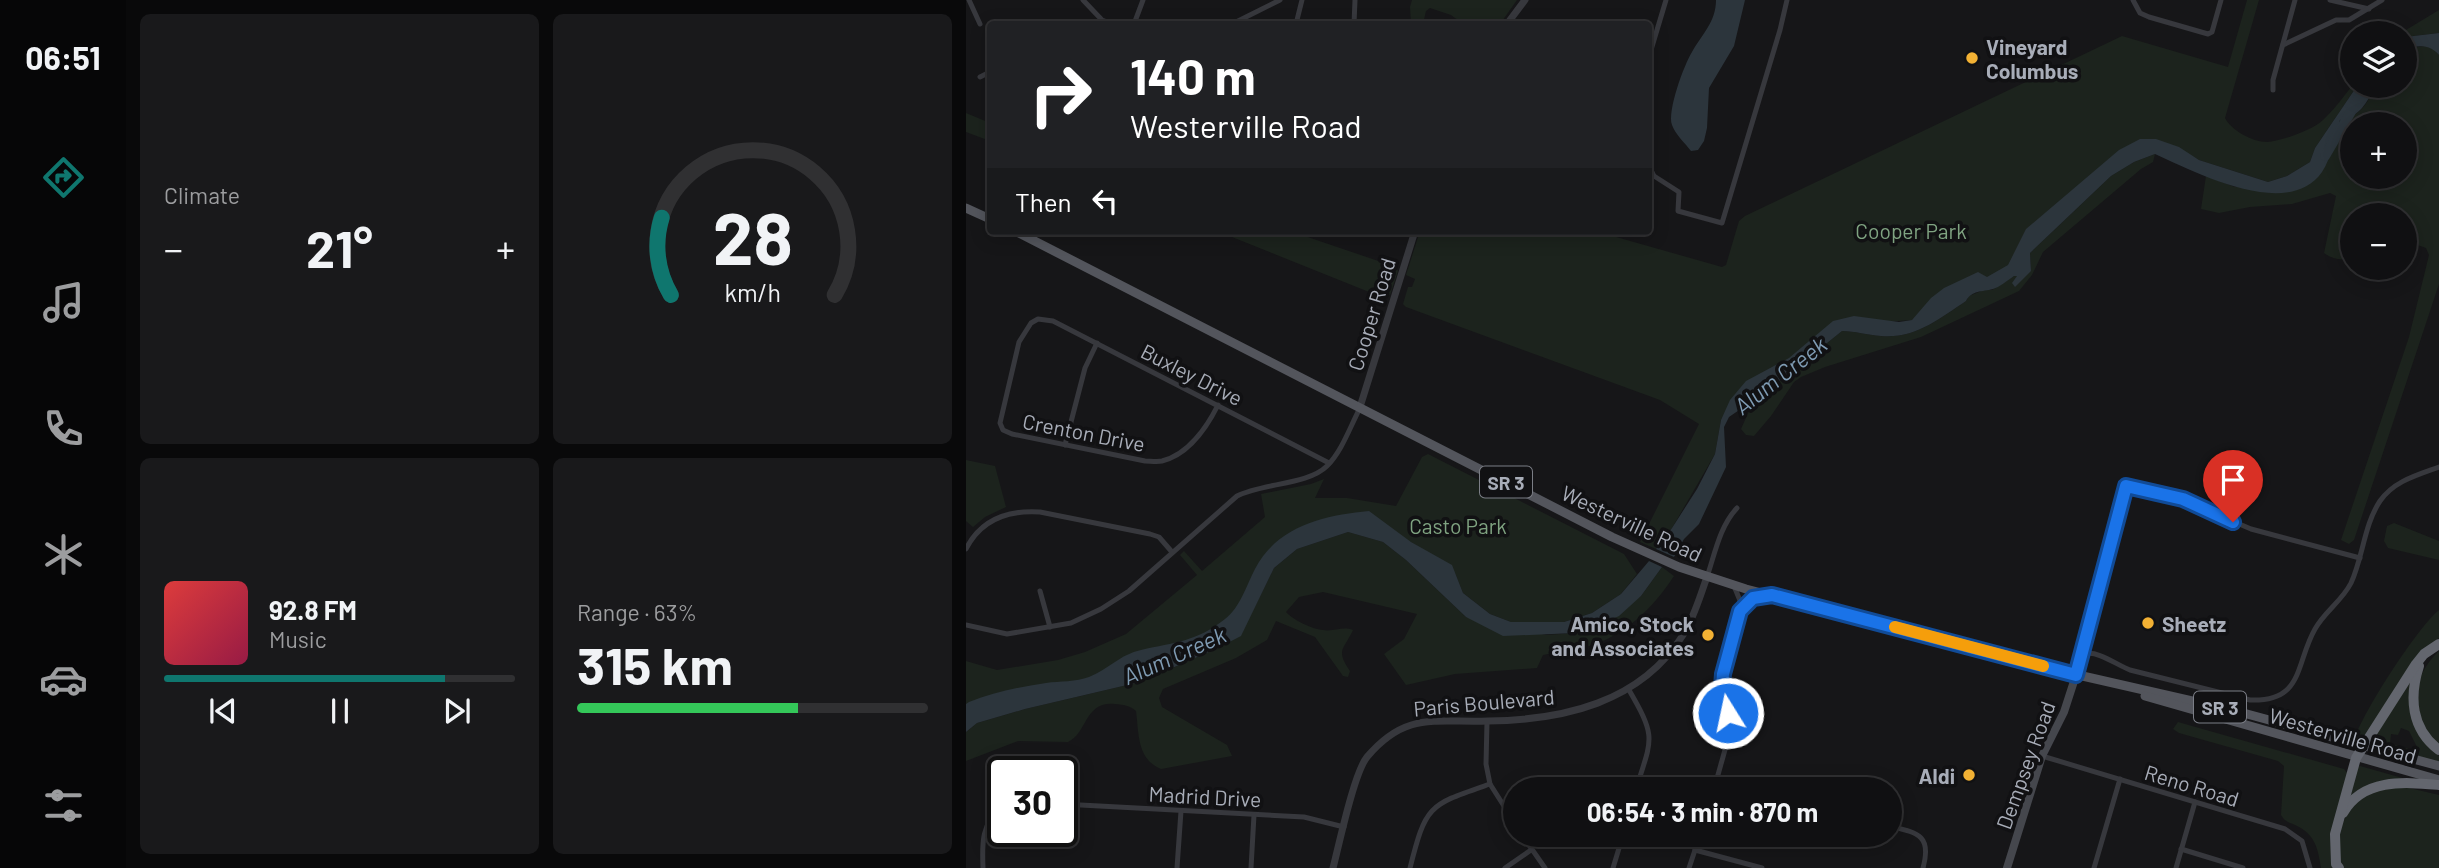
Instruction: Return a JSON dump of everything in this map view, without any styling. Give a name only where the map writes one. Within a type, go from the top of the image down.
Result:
[{"type":"highway","points":[[2339,868],[2336,864],[2334,834],[2356,758],[2416,664],[2437,645]]},
{"type":"highway","points":[[2437,645],[2419,667],[2412,692],[2415,719],[2432,746],[2439,750]]},
{"type":"highway","points":[[2337,823],[2348,805],[2364,791],[2391,782],[2439,783]]},
{"type":"main road","points":[[966,208],[987,218]]},
{"type":"main road","name":"Westerville Road","points":[[1023,235],[1641,551],[1679,567],[1734,586],[2076,675],[2439,783]]},
{"type":"main road","name":"Westerville Road","points":[[2076,675],[2236,711],[2439,766]]},
{"type":"main road","name":"Dempsey Road","points":[[2007,868],[2042,756],[2064,712],[2076,675]]},
{"type":"street","points":[[969,0],[980,24]]},
{"type":"street","points":[[1083,0],[1099,21]]},
{"type":"street","points":[[1135,21],[1143,0]]},
{"type":"street","points":[[1238,21],[1280,0]]},
{"type":"street","points":[[1297,21],[1302,0]]},
{"type":"street","points":[[1354,21],[1356,0]]},
{"type":"street","points":[[1509,21],[1525,0]]},
{"type":"street","points":[[1652,46],[1665,0]]},
{"type":"street","points":[[1652,176],[1679,192],[1678,211],[1722,223],[1787,0]]},
{"type":"street","points":[[2133,0],[2140,13],[2208,34],[2212,32],[2221,0]]},
{"type":"street","points":[[2273,90],[2273,80],[2295,0]]},
{"type":"street","points":[[2330,0],[2369,9]]},
{"type":"street","points":[[2283,45],[2336,20],[2350,20],[2382,0]]},
{"type":"street","points":[[980,77],[987,74]]},
{"type":"street","name":"Cooper Road","points":[[1360,407],[1414,235]]},
{"type":"street","name":"Buxley Drive","points":[[1003,430],[999,424],[1000,416],[1019,342],[1031,323],[1038,319],[1053,320],[1329,463]]},
{"type":"street","points":[[1065,446],[1086,368],[1097,344]]},
{"type":"street","name":"Crenton Drive","points":[[1003,430],[1065,446],[1145,461],[1163,461],[1180,452],[1201,434],[1218,405]]},
{"type":"street","points":[[966,625],[1007,634],[1071,622],[1101,609],[1129,591],[1237,496],[1249,490],[1308,476],[1324,469],[1337,452],[1360,407]]},
{"type":"street","points":[[2081,658],[2085,654],[2097,653],[2130,670],[2228,695],[2265,701],[2280,695],[2292,685],[2299,672],[2314,630],[2343,598],[2351,584],[2373,514],[2386,494],[2407,479],[2439,467]]},
{"type":"street","points":[[2076,675],[2126,486],[2183,499],[2252,529],[2360,558]]},
{"type":"street","points":[[1707,577],[1724,527],[1737,508]]},
{"type":"street","points":[[966,549],[977,531],[1006,513],[1023,511],[1150,534],[1158,537],[1172,552]]},
{"type":"street","name":"Paris Boulevard","points":[[1334,868],[1365,760],[1388,735],[1406,726],[1436,719],[1487,722],[1540,717],[1582,709],[1629,690],[1667,657],[1684,634],[1707,577]]},
{"type":"street","points":[[1717,777],[1730,732],[1722,687],[1741,603],[1734,586]]},
{"type":"street","points":[[1040,591],[1050,627]]},
{"type":"street","points":[[1740,611],[1753,598],[1768,594]]},
{"type":"street","points":[[1629,690],[1647,721],[1650,734],[1649,748],[1640,777]]},
{"type":"street","points":[[1487,722],[1486,764],[1490,784],[1503,803]]},
{"type":"street","name":"Reno Road","points":[[2042,756],[2285,829],[2298,836],[2305,847],[2310,868]]},
{"type":"street","points":[[2094,868],[2120,779]]},
{"type":"street","points":[[1410,868],[1423,823],[1434,807],[1450,798],[1490,784]]},
{"type":"street","points":[[2176,868],[2195,802]]},
{"type":"street","name":"Madrid Drive","points":[[1078,805],[1304,817],[1344,827]]},
{"type":"street","points":[[1178,868],[1181,811]]},
{"type":"street","points":[[1251,868],[1254,815]]},
{"type":"street","points":[[983,868],[982,846],[987,824]]},
{"type":"street","points":[[1902,829],[1922,837],[1927,845],[1923,868]]},
{"type":"street","points":[[1529,847],[1545,868]]},
{"type":"street","points":[[1613,868],[1619,847]]},
{"type":"street","points":[[1689,868],[1696,847]]},
{"type":"street","points":[[2181,849],[2243,868]]},
{"type":"street","points":[[1505,868],[1531,850]]},
{"type":"street","points":[[1695,850],[1762,868]]},
{"type":"green space","points":[[1412,0],[1517,0],[1502,21],[1459,21],[1451,15],[1430,8],[1426,11],[1424,21],[1411,21]]},
{"type":"green space","name":"Cooper Park","points":[[2247,0],[2259,0],[2225,118],[2228,122],[2249,138],[2267,142],[2280,140],[2312,128],[2342,98],[2349,98],[2315,148],[2310,162],[2287,176],[2268,182],[2192,156],[2141,145],[2031,251],[1987,282],[1912,320],[1845,325],[1770,389],[1842,331],[1893,336],[1916,331],[1966,301],[1969,296],[1992,290],[2014,276],[2031,271],[2030,253],[2111,176],[2134,162],[2155,154],[2153,162],[2141,169],[2043,252],[2032,275],[2019,291],[1921,337],[1801,377],[1794,382],[1754,436],[1746,435],[1741,429],[1753,402],[1733,398],[1721,420],[1715,454],[1672,528],[1656,549],[1640,542],[1699,424],[1660,400],[1403,304],[1408,287],[1412,287],[1415,279],[1406,275],[1419,235],[1609,235],[1722,267],[1726,265],[1739,221],[1745,216],[2122,36],[2228,67]]},
{"type":"green space","points":[[2439,10],[2439,33],[2417,36],[2417,23]]},
{"type":"green space","points":[[2417,47],[2433,48],[2439,55],[2439,284],[2354,540],[2349,544],[2341,540],[2409,337],[2429,255],[2426,248],[2417,245],[2417,203],[2340,203],[2340,259],[2324,253],[2336,196],[2330,193],[2292,204],[2250,207],[2219,213],[2201,209],[2206,176],[2235,187],[2303,187],[2340,120],[2340,189],[2417,189],[2417,112],[2358,112],[2369,98],[2417,98]]},
{"type":"green space","points":[[966,113],[987,122],[987,140],[966,132]]},
{"type":"green space","points":[[1227,235],[1302,235],[1396,267],[1398,271],[1390,295],[1384,298]]},
{"type":"green space","name":"Casto Park","points":[[1428,454],[1624,554],[1637,574],[1621,594],[1592,613],[1564,622],[1511,622],[1490,614],[1463,593],[1455,573],[1411,542],[1321,526],[1266,573],[1247,620],[1103,680],[966,720],[966,661],[997,670],[1058,660],[1085,652],[1126,634],[1197,575],[1180,555],[1184,551],[1202,571],[1265,517],[1261,494],[1324,479],[1315,498],[1347,498],[1396,506],[1422,457]]},
{"type":"green space","points":[[966,460],[995,466],[1006,507],[985,517],[973,527],[966,521]]},
{"type":"green space","points":[[2394,523],[2439,541],[2439,560],[2388,548],[2384,541],[2387,526]]},
{"type":"green space","points":[[1348,532],[1383,542],[1466,617],[1546,635],[1575,633],[1598,626],[1641,596],[1662,567],[1674,576],[1657,599],[1625,628],[1586,647],[1543,655],[1537,668],[1455,674],[1406,685],[1384,654],[1404,639],[1417,614],[1323,592],[1299,597],[1286,612],[1298,621],[1319,629],[1353,630],[1342,650],[1345,664],[1350,671],[1348,677],[1343,676],[1315,637],[1276,621],[1267,640],[1236,658],[1163,689],[1159,698],[1162,707],[1227,745],[1232,756],[1161,769],[1153,765],[1143,752],[1136,711],[1129,706],[1105,704],[1092,712],[1079,732],[1068,742],[1018,741],[966,761],[966,732],[977,723],[1140,682],[1240,636],[1274,568],[1297,549]]},
{"type":"green space","points":[[2439,610],[2439,638],[2428,646],[2364,737],[2354,740],[2368,710],[2392,671]]},
{"type":"green space","points":[[2439,651],[2439,747],[2423,723],[2417,699],[2422,674]]},
{"type":"green space","points":[[2409,681],[2409,698],[2439,756],[2439,763],[2396,750],[2395,745],[2416,751],[2417,747],[2409,731],[2401,728],[2398,735],[2391,734],[2390,744],[2386,747],[2370,744]]},
{"type":"green space","points":[[2178,722],[2344,769],[2348,774],[2334,868],[2321,868],[2317,848],[2311,837],[2281,815],[2284,766],[2278,761],[2179,733],[2173,729]]},
{"type":"green space","points":[[2357,767],[2406,779],[2377,782],[2349,797]]},
{"type":"green space","points":[[2405,787],[2439,795],[2439,868],[2342,868],[2339,839],[2349,812],[2373,791]]},
{"type":"water","points":[[1716,0],[1745,0],[1734,46],[1709,88],[1704,141],[1698,150],[1691,151],[1673,128],[1672,110],[1685,67],[1711,21]]},
{"type":"water","points":[[2439,33],[2439,55],[2424,46],[2417,47],[2417,36]]},
{"type":"water","points":[[2349,98],[2369,98],[2358,112],[2340,112],[2331,154],[2322,172],[2307,186],[2287,192],[2265,193],[2241,188],[2216,181],[2155,154],[2134,162],[2111,176],[2030,253],[2031,271],[2015,287],[2012,283],[2017,276],[1996,288],[1974,293],[1936,321],[1905,334],[1881,336],[1842,331],[1770,389],[1729,417],[1724,427],[1726,467],[1699,524],[1684,539],[1674,557],[1656,549],[1697,489],[1715,454],[1721,420],[1730,400],[1746,381],[1789,358],[1833,321],[1854,316],[1899,322],[1912,320],[1931,298],[1944,288],[1978,272],[1987,277],[2008,265],[2026,229],[2119,150],[2140,139],[2156,139],[2179,147],[2199,160],[2268,182],[2287,176],[2310,162],[2315,148]]},
{"type":"water","points":[[1369,511],[1411,542],[1452,565],[1463,593],[1490,614],[1511,622],[1564,622],[1592,613],[1621,594],[1649,561],[1662,567],[1641,596],[1619,616],[1598,626],[1575,633],[1503,636],[1466,617],[1383,542],[1348,532],[1297,549],[1274,568],[1241,636],[1140,682],[1025,709],[977,723],[966,732],[966,704],[969,702],[1016,688],[1084,679],[1134,652],[1185,640],[1214,627],[1235,609],[1264,554],[1276,542],[1304,525],[1319,520]]},
{"type":"waterway","name":"Alum Creek","points":[[2325,156],[2359,98]]},
{"type":"slow traffic","points":[[1895,627],[2043,666]]},
{"type":"place","name":"Vineyard Columbus","points":[[1972,58]]},
{"type":"place","name":"Sheetz","points":[[2148,623]]},
{"type":"place","name":"Amico, Stock and Associates","points":[[1708,635]]},
{"type":"place","name":"Aldi","points":[[1969,775]]},
{"type":"route","points":[[1728,713],[1722,687],[1723,674],[1740,611],[1753,598],[1768,594],[2076,675],[2126,486],[2183,499],[2233,522]]}]
